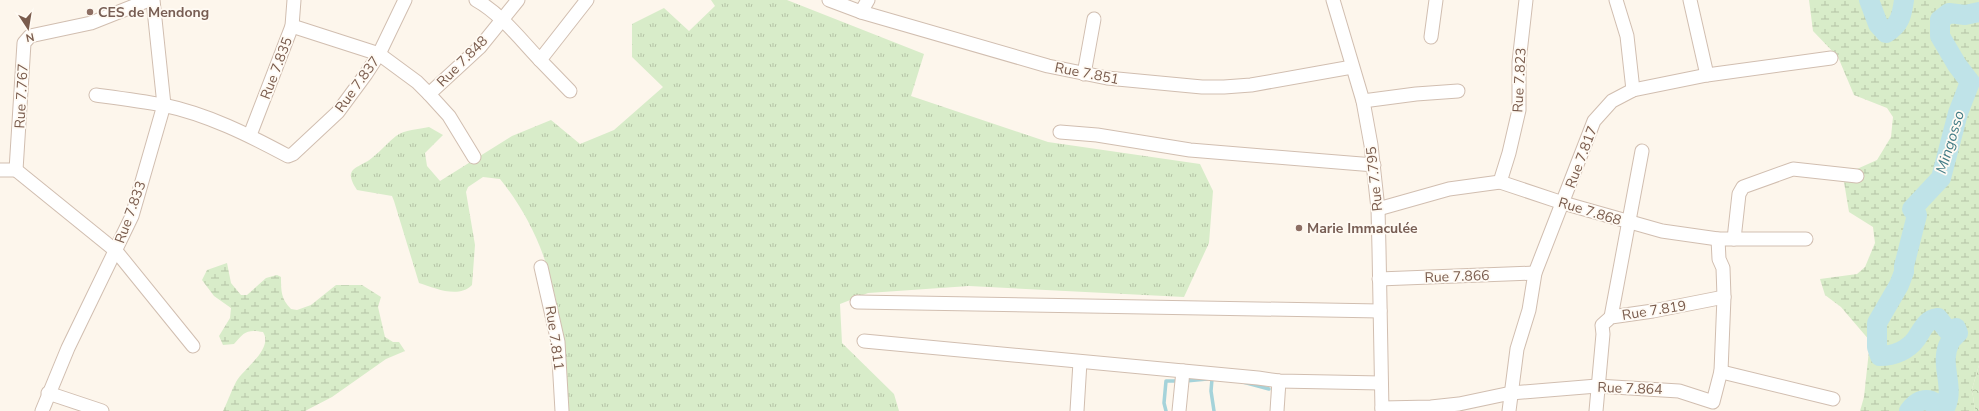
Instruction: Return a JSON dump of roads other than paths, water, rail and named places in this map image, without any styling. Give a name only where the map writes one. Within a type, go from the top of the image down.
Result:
[{"type":"street","name":"Rue 7.767","points":[[16,170],[24,43],[30,36],[91,23],[149,0]]},
{"type":"street","name":"Rue 7.833","points":[[42,411],[48,393],[132,216],[164,105],[153,0]]},
{"type":"street","name":"Rue 7.835","points":[[250,135],[292,26],[294,0]]},
{"type":"street","name":"Rue 7.837","points":[[250,135],[288,156],[291,156],[338,112],[379,54],[405,0]]},
{"type":"street","points":[[476,0],[486,6],[502,20],[570,92]]},
{"type":"street","name":"Rue 7.848","points":[[292,26],[379,54],[417,82],[429,94],[480,47],[518,0]]},
{"type":"street","points":[[540,60],[587,0]]},
{"type":"street","name":"Rue 7.851","points":[[829,0],[861,12],[1048,66],[1107,78],[1209,87],[1251,85],[1352,68]]},
{"type":"street","points":[[861,12],[868,0]]},
{"type":"street","name":"Rue 7.795","points":[[1333,0],[1363,101],[1374,165],[1378,210],[1382,409]]},
{"type":"street","points":[[1431,37],[1436,0]]},
{"type":"street","name":"Rue 7.823","points":[[1500,182],[1509,154],[1519,110],[1519,62],[1526,0]]},
{"type":"street","points":[[1690,0],[1707,75]]},
{"type":"street","points":[[1620,1],[1627,36],[1633,90]]},
{"type":"street","points":[[1084,74],[1094,19]]},
{"type":"street","name":"Rue 7.817","points":[[1509,411],[1517,349],[1530,310],[1535,273],[1594,121],[1612,101],[1633,90],[1707,75],[1831,58]]},
{"type":"street","points":[[1363,101],[1416,94],[1458,91]]},
{"type":"street","points":[[429,94],[448,116],[474,157]]},
{"type":"street","points":[[96,95],[164,105],[250,135]]},
{"type":"street","points":[[1060,132],[1097,135],[1190,150],[1374,165]]},
{"type":"street","points":[[1611,317],[1642,151]]},
{"type":"street","points":[[0,170],[16,170],[116,251],[193,346]]},
{"type":"street","points":[[1734,239],[1739,194],[1743,187],[1793,170],[1857,176]]},
{"type":"street","name":"Rue 7.868","points":[[1378,210],[1449,188],[1500,182],[1629,223],[1662,231],[1718,239],[1806,239]]},
{"type":"street","name":"Rue 7.864","points":[[1382,409],[1431,407],[1459,404],[1511,393],[1597,386],[1679,391],[1714,402],[1721,371],[1724,297],[1723,268],[1719,259],[1718,239]]},
{"type":"street","name":"Rue 7.811","points":[[541,267],[558,342],[562,411]]},
{"type":"street","name":"Rue 7.866","points":[[1379,279],[1535,273]]},
{"type":"street","name":"Rue 7.819","points":[[1596,411],[1602,325],[1611,317],[1653,311],[1724,297]]},
{"type":"street","points":[[856,302],[1380,311]]},
{"type":"street","points":[[864,341],[1279,381],[1381,383]]},
{"type":"street","points":[[1078,411],[1080,362]]},
{"type":"street","points":[[1179,411],[1183,371]]},
{"type":"street","points":[[1721,371],[1833,400]]},
{"type":"street","points":[[1277,411],[1279,381]]},
{"type":"street","points":[[48,393],[102,411]]},
{"type":"waterway","name":"Mingosso","points":[[1869,0],[1878,24],[1886,33],[1891,30],[1900,19],[1904,0]]},
{"type":"waterway","name":"Mingosso","points":[[1909,411],[1916,404],[1925,400],[1932,401],[1935,407],[1945,408],[1949,392],[1946,367],[1947,350],[1952,339],[1958,333],[1956,328],[1948,331],[1938,318],[1934,319],[1927,323],[1913,343],[1905,349],[1895,354],[1880,356],[1877,347],[1877,323],[1899,285],[1904,272],[1904,266],[1917,215],[1912,209],[1941,178],[1958,113],[1970,82],[1957,65],[1940,36],[1940,20],[1949,13],[1965,15],[1979,12]]},
{"type":"waterway","points":[[1186,381],[1207,379]]},
{"type":"waterway","points":[[1212,379],[1211,391],[1214,411]]},
{"type":"waterway","points":[[1166,411],[1164,403],[1166,381],[1179,381]]},
{"type":"waterway","points":[[1243,382],[1269,389]]},
{"type":"place","name":"CES de Mendong","points":[[90,12]]},
{"type":"place","name":"Marie Immaculée","points":[[1299,228]]}]
